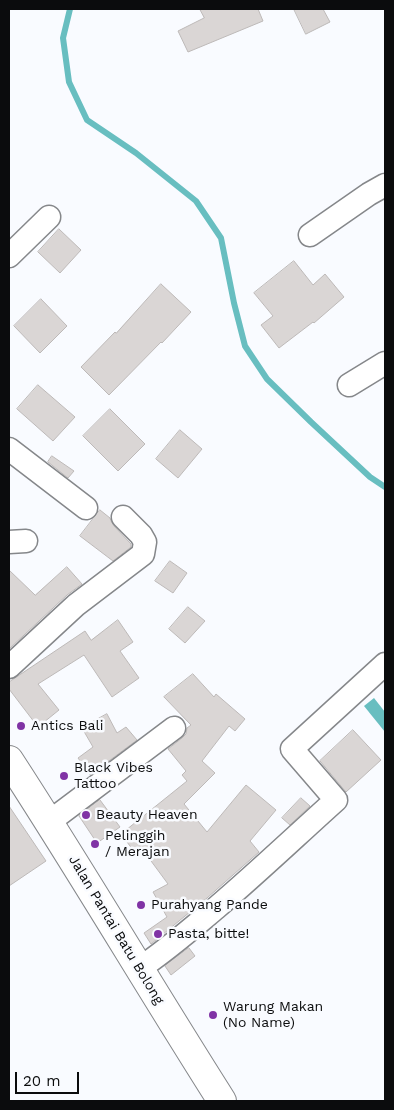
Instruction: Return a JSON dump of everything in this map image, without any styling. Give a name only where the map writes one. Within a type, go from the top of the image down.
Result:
[{"type":"street","points":[[310,235],[385,184]]},
{"type":"street","points":[[9,256],[49,217]]},
{"type":"street","points":[[349,385],[385,363]]},
{"type":"street","points":[[9,449],[86,508]]},
{"type":"street","points":[[9,667],[76,605],[143,554],[145,542],[141,535],[123,517]]},
{"type":"street","points":[[140,968],[185,934],[249,880],[336,800],[292,749],[385,664]]},
{"type":"street","points":[[49,822],[174,728]]},
{"type":"street","name":"Jalan Pantai Batu Bolong","points":[[9,760],[222,1101]]},
{"type":"water","points":[[374,698],[385,712],[385,732],[364,706]]},
{"type":"building","points":[[200,9],[258,9],[263,21],[188,52],[178,31],[204,18]]},
{"type":"building","points":[[294,9],[323,9],[330,22],[306,34]]},
{"type":"building","points":[[59,229],[81,250],[60,273],[38,252]]},
{"type":"building","points":[[294,261],[313,285],[325,274],[344,297],[314,323],[279,348],[261,325],[273,316],[254,293]]},
{"type":"building","points":[[161,284],[191,312],[109,395],[81,367],[116,333]]},
{"type":"building","points":[[41,299],[67,326],[40,353],[14,326]]},
{"type":"building","points":[[38,385],[75,417],[53,441],[17,409]]},
{"type":"building","points":[[110,409],[145,444],[118,471],[83,436]]},
{"type":"building","points":[[180,430],[202,449],[178,478],[156,459]]},
{"type":"building","points":[[52,456],[74,471],[68,478],[48,462]]},
{"type":"building","points":[[100,510],[110,518],[114,526],[131,544],[131,547],[113,561],[80,536]]},
{"type":"building","points":[[170,561],[187,573],[173,593],[155,581]]},
{"type":"building","points":[[67,567],[82,584],[67,595],[9,649],[9,570],[35,595]]},
{"type":"building","points":[[188,607],[205,621],[185,643],[169,629]]},
{"type":"building","points":[[118,620],[133,642],[120,651],[139,678],[112,697],[84,655],[38,684],[59,710],[38,727],[9,689],[9,682],[85,631],[91,640]]},
{"type":"building","points":[[193,674],[214,697],[216,694],[245,719],[235,731],[229,726],[202,761],[215,773],[184,804],[207,832],[246,785],[276,810],[250,841],[259,852],[151,944],[144,933],[167,917],[153,892],[168,884],[140,846],[133,850],[121,834],[187,781],[182,775],[186,771],[168,749],[186,734],[187,728],[191,725],[164,697]]},
{"type":"building","points":[[107,714],[117,733],[126,727],[137,740],[90,775],[78,758],[93,747],[82,728]]},
{"type":"building","points":[[353,730],[381,760],[346,792],[320,761]]},
{"type":"building","points":[[301,798],[310,806],[290,825],[282,818]]},
{"type":"building","points":[[100,800],[120,827],[97,843],[79,816]]},
{"type":"building","points":[[9,806],[46,861],[9,886]]},
{"type":"building","points":[[189,948],[195,956],[171,975],[165,966]]},
{"type":"waterway","points":[[70,9],[63,38],[69,82],[87,120],[136,153],[196,201],[221,238],[245,346],[267,379],[370,477],[385,487]]},
{"type":"place","name":"Antics Bali","points":[[21,726]]},
{"type":"place","name":"Black Vibes Tattoo","points":[[64,776]]},
{"type":"place","name":"Beauty Heaven","points":[[86,815]]},
{"type":"place","name":"Pelinggih / Merajan","points":[[95,844]]},
{"type":"place","name":"Purahyang Pande","points":[[141,905]]},
{"type":"place","name":"Pasta, bitte!","points":[[158,934]]},
{"type":"place","name":"Warung Makan (No Name)","points":[[213,1015]]}]
